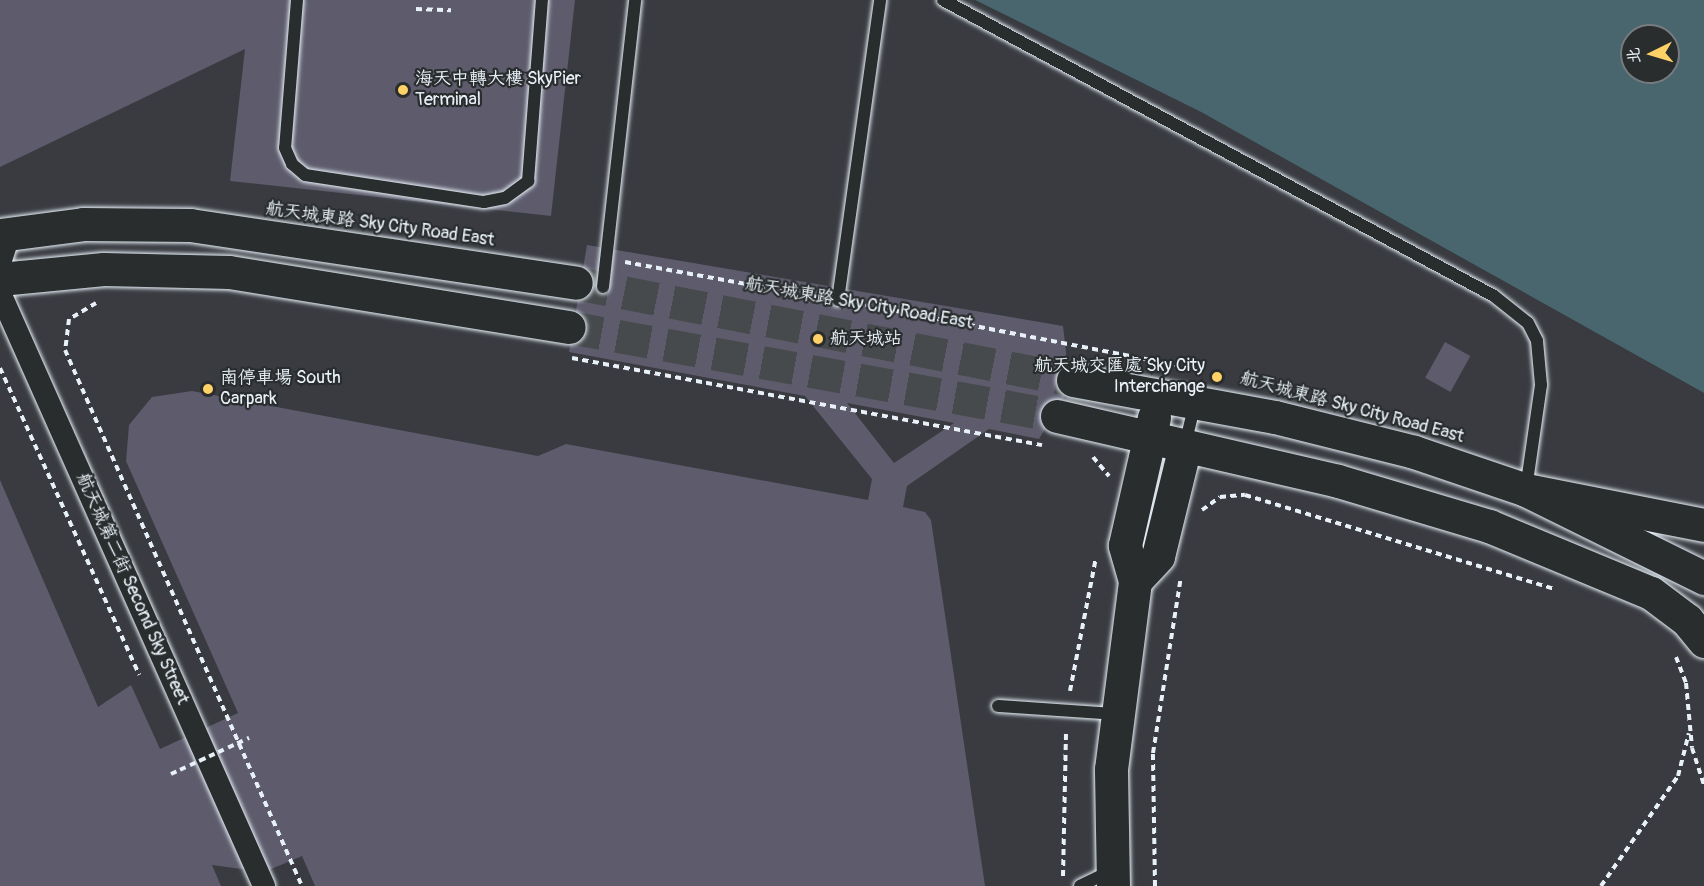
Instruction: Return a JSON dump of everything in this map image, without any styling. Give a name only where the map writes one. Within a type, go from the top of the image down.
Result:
[{"type":"street","name":"航天城東路 Sky City Road East","points":[[5,233],[83,224],[190,225],[589,285]]},
{"type":"street","points":[[0,263],[5,233]]},
{"type":"street","points":[[0,279],[104,269],[229,272],[565,342]]},
{"type":"street","name":"航天城第二街 Second Sky Street","points":[[0,293],[264,886]]},
{"type":"street","name":"航天城東路 Sky City Road East","points":[[1073,380],[1195,402],[1366,438],[1526,490],[1704,578]]},
{"type":"street","points":[[1112,878],[1115,714],[1135,581],[1125,545],[1159,396]]},
{"type":"street","points":[[1055,431],[1149,438],[1403,499],[1527,540],[1651,593],[1688,620],[1704,641]]},
{"type":"street","points":[[1135,581],[1158,556],[1185,446]]},
{"type":"street","points":[[1526,490],[1704,525]]},
{"type":"lane","points":[[297,0],[285,148],[292,164],[305,175],[484,202],[505,198],[528,181],[542,0]]},
{"type":"lane","points":[[589,285],[607,258],[635,0]]},
{"type":"lane","points":[[838,300],[880,0]]},
{"type":"lane","points":[[943,0],[1494,296],[1528,323],[1538,341],[1541,385],[1526,490]]},
{"type":"lane","points":[[1185,446],[1195,402]]},
{"type":"lane","points":[[998,706],[1115,714]]},
{"type":"lane","points":[[1080,886],[1112,878]]},
{"type":"path","points":[[416,9],[451,10]]},
{"type":"path","name":"航天城東路 Sky City Road East","points":[[607,258],[1181,366]]},
{"type":"path","name":"航天城第二街 Second Sky Street","points":[[109,298],[80,308],[65,329],[65,350],[302,886]]},
{"type":"path","points":[[565,342],[1055,431]]},
{"type":"path","name":"航天城第二街 Second Sky Street","points":[[0,368],[142,681]]},
{"type":"path","points":[[1087,454],[1104,466],[1110,488]]},
{"type":"path","points":[[1197,519],[1220,497],[1245,495],[1557,590]]},
{"type":"path","points":[[1155,886],[1153,753],[1183,568]]},
{"type":"path","points":[[1668,647],[1686,683],[1689,730],[1704,785]]},
{"type":"path","points":[[1601,886],[1672,786],[1689,730]]},
{"type":"path","points":[[171,774],[249,738]]},
{"type":"path","points":[[176,757],[186,778]]},
{"type":"shaded area","points":[[0,0],[975,0],[1201,112],[1704,393],[1704,886],[0,886]]},
{"type":"water","points":[[975,0],[1704,0],[1704,393],[1201,112]]},
{"type":"building","name":"海天中轉大樓 SkyPier Terminal","points":[[0,0],[575,0],[551,216],[230,181],[245,49],[0,167]]},
{"type":"building","points":[[587,245],[1063,326],[1070,387],[1039,439],[989,429],[907,486],[903,507],[925,512],[931,520],[985,886],[315,886],[302,856],[264,872],[212,865],[221,886],[0,886],[0,480],[98,707],[131,685],[160,749],[238,713],[126,461],[129,425],[152,397],[192,391],[538,456],[566,444],[868,500],[872,479],[805,396],[569,352]],"holes":[[[847,403],[954,423],[894,463]]]},
{"type":"building","points":[[1445,342],[1470,356],[1450,392],[1425,378]]},
{"type":"tunnel","points":[[576,283],[1073,380]]},
{"type":"tunnel","points":[[569,327],[1057,416]]},
{"type":"place","name":"海天中轉大樓 SkyPier Terminal","points":[[403,90]]},
{"type":"place","name":"航天城站","points":[[818,339]]},
{"type":"place","name":"航天城交匯處 Sky City Interchange","points":[[1217,377]]},
{"type":"place","name":"南停車場 South Carpark","points":[[208,389]]}]
